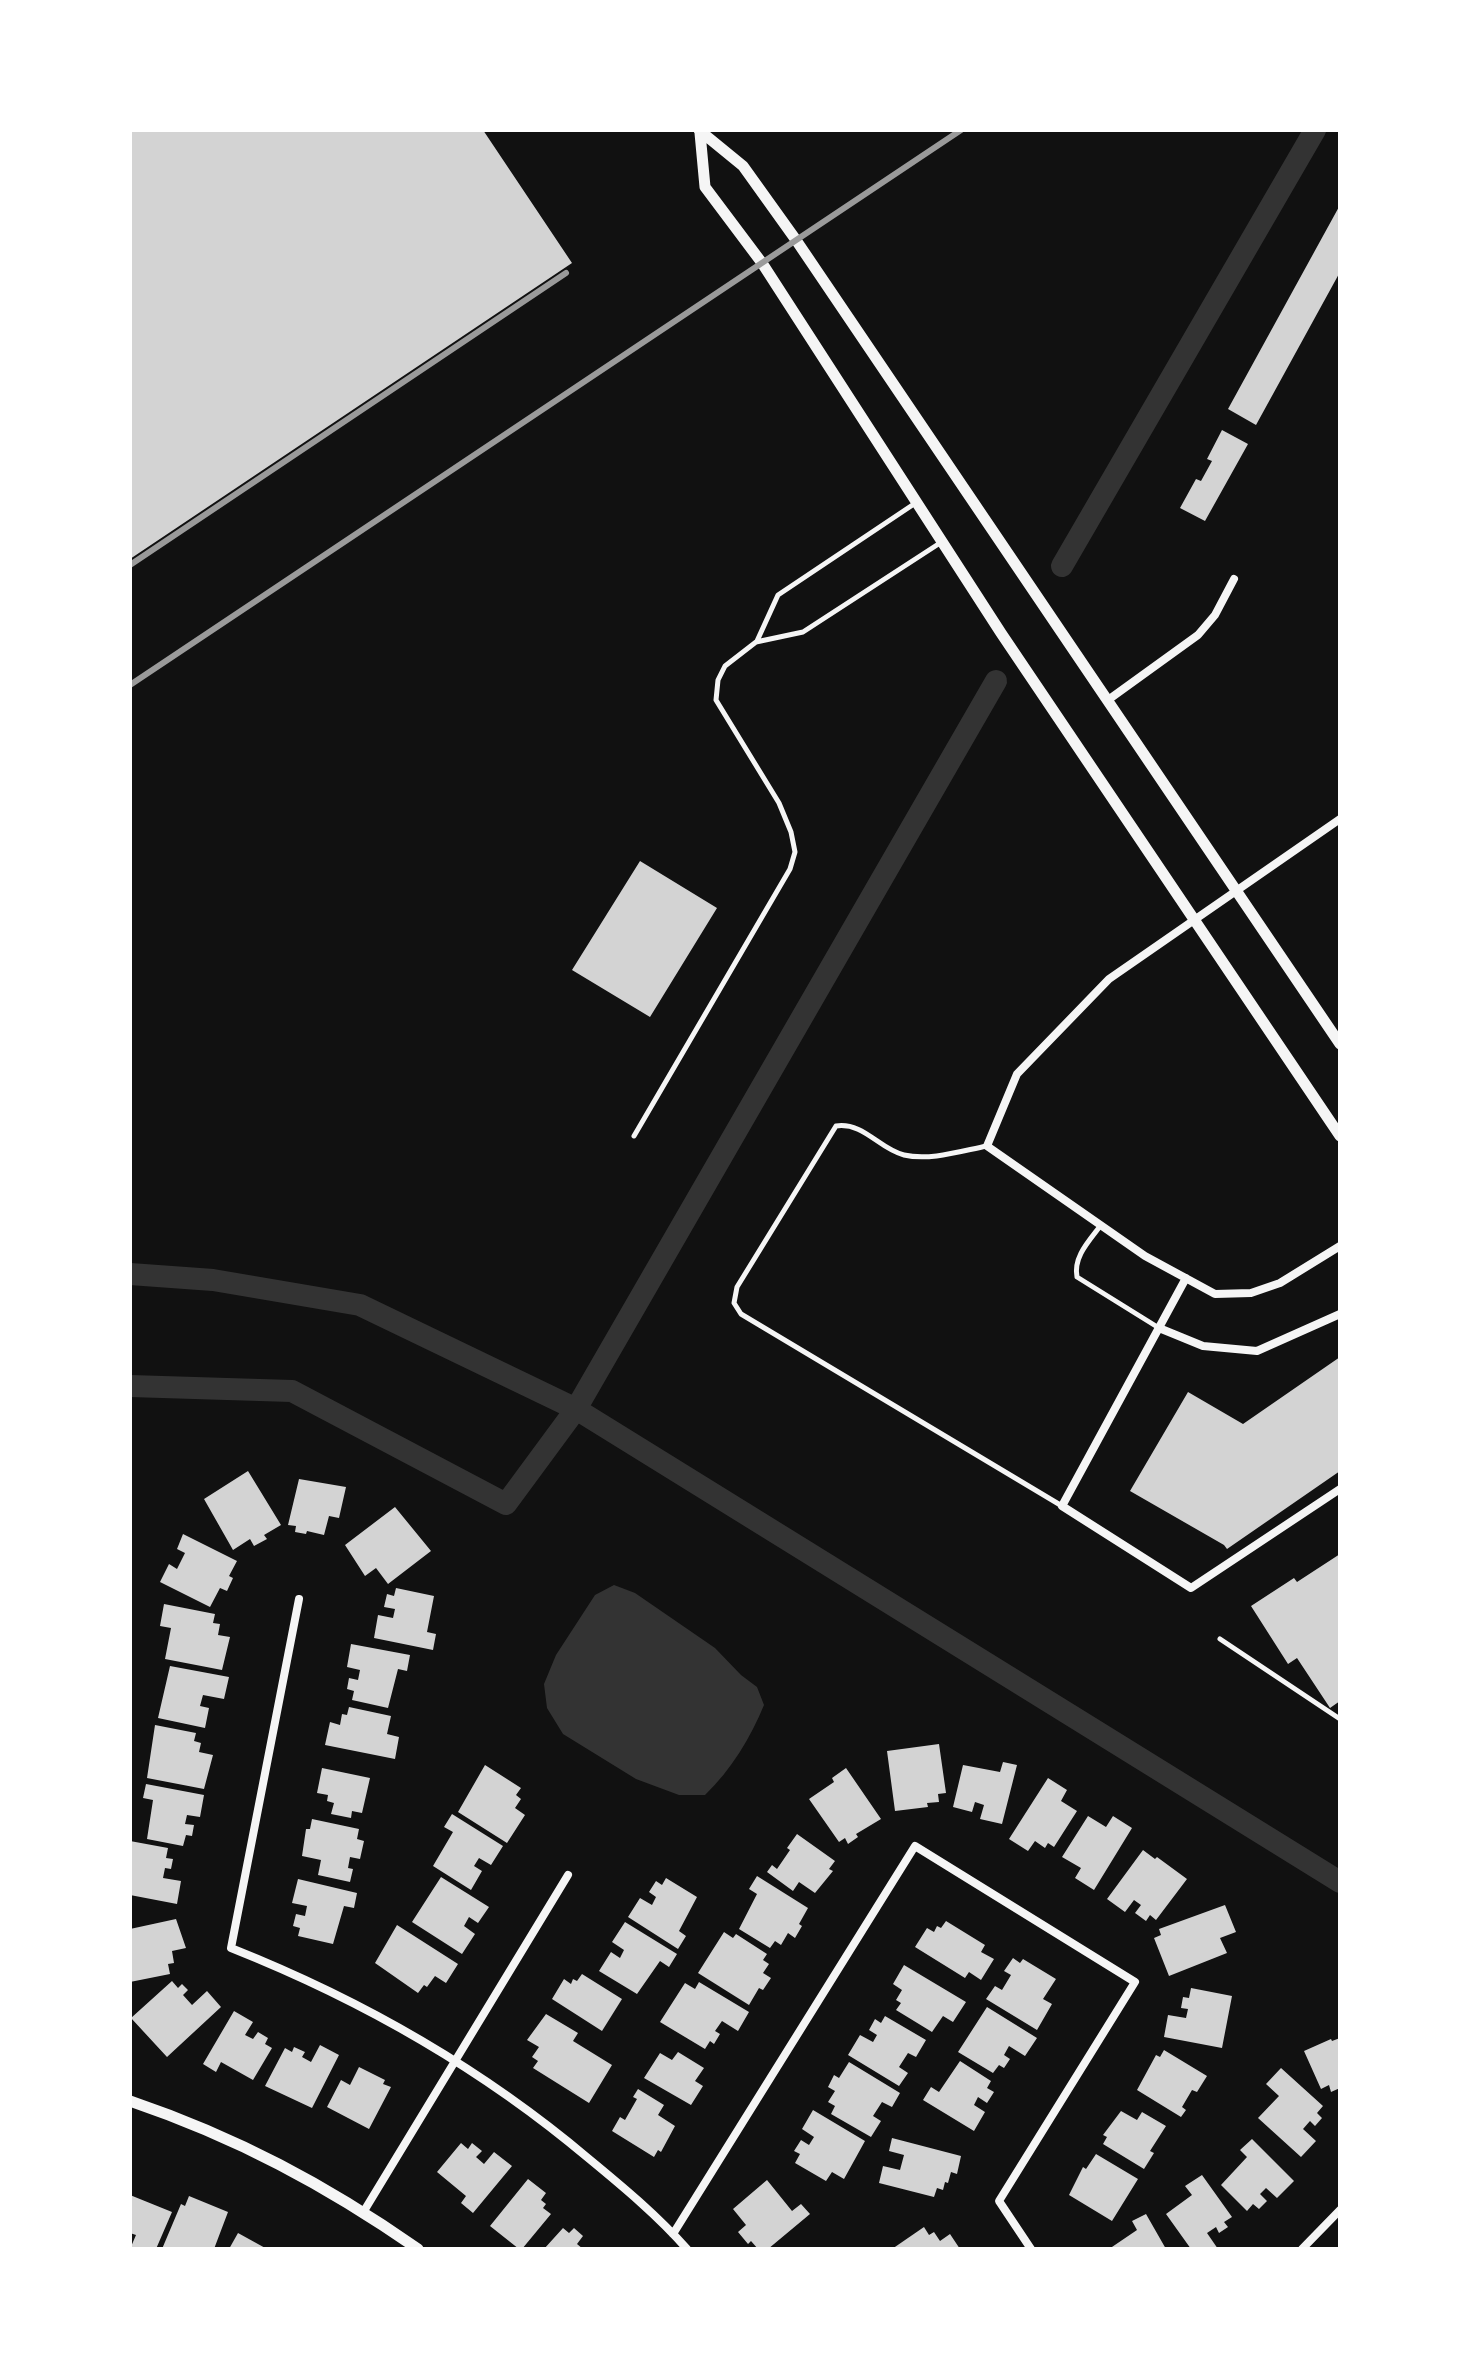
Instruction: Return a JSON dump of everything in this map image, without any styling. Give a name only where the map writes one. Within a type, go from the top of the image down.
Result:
[{"type":"street","points":[[700,131],[705,187],[762,263],[1001,633],[1340,1136]]},
{"type":"street","points":[[700,131],[743,166],[878,358],[1340,1044]]},
{"type":"street","points":[[1108,700],[1198,635],[1215,615],[1234,579]]},
{"type":"street","points":[[1340,819],[1109,979],[1017,1074],[987,1146],[1145,1256],[1215,1294],[1251,1293],[1280,1283],[1340,1246]]},
{"type":"street","points":[[1186,1278],[1062,1506],[1191,1588],[1340,1489]]},
{"type":"street","points":[[1159,1328],[1203,1346],[1257,1351],[1340,1314]]},
{"type":"street","points":[[299,1599],[231,1948],[350,1999],[456,2059],[556,2131],[631,2194],[687,2249]]},
{"type":"street","points":[[673,2234],[915,1846],[1135,1982],[999,2201],[1031,2249]]},
{"type":"street","points":[[364,2211],[568,1875]]},
{"type":"street","points":[[130,2101],[244,2145],[306,2176],[418,2249]]},
{"type":"street","points":[[1302,2249],[1340,2210]]},
{"type":"lane","points":[[756,642],[778,595],[917,502]]},
{"type":"lane","points":[[634,1136],[790,869],[795,852],[791,832],[779,803],[716,700],[718,680],[725,666],[756,642],[803,632],[942,542]]},
{"type":"lane","points":[[987,1146],[922,1157],[901,1155],[855,1127],[836,1126],[737,1287],[734,1303],[741,1314],[1062,1506]]},
{"type":"lane","points":[[1101,1225],[1080,1254],[1075,1266],[1077,1277],[1159,1328]]},
{"type":"lane","points":[[1220,1639],[1340,1719]]},
{"type":"shaded area","points":[[614,1585],[635,1593],[715,1648],[757,1687],[764,1705],[759,1717],[732,1764],[705,1795],[679,1795],[636,1779],[563,1734],[547,1708],[544,1684],[556,1655],[595,1595]]},
{"type":"building","points":[[130,130],[483,130],[572,263],[130,559]]},
{"type":"building","points":[[1340,205],[1340,272],[1256,425],[1228,409]]},
{"type":"building","points":[[1222,430],[1248,444],[1205,521],[1180,508],[1196,479],[1201,481],[1212,461],[1207,459]]},
{"type":"building","points":[[640,861],[717,908],[650,1017],[572,970]]},
{"type":"building","points":[[1340,1357],[1340,1471],[1227,1549],[1130,1491],[1188,1392],[1243,1424]]},
{"type":"building","points":[[248,1471],[281,1525],[264,1535],[267,1539],[254,1546],[250,1539],[233,1550],[204,1499]]},
{"type":"building","points":[[299,1479],[346,1487],[339,1518],[329,1516],[324,1535],[295,1532],[296,1526],[288,1525]]},
{"type":"building","points":[[395,1507],[431,1551],[388,1584],[376,1568],[365,1576],[345,1545]]},
{"type":"building","points":[[183,1534],[237,1561],[229,1576],[233,1578],[227,1591],[220,1588],[210,1607],[160,1582],[169,1564],[177,1569],[185,1553],[177,1549]]},
{"type":"building","points":[[1340,1554],[1340,1701],[1330,1708],[1297,1658],[1288,1664],[1251,1606],[1294,1578],[1297,1582]]},
{"type":"building","points":[[396,1588],[434,1596],[427,1632],[436,1634],[433,1650],[374,1638],[378,1615],[393,1618],[395,1609],[384,1607],[387,1594],[394,1596]]},
{"type":"building","points":[[164,1604],[215,1614],[213,1623],[220,1624],[218,1635],[230,1637],[222,1670],[165,1659],[171,1628],[160,1626]]},
{"type":"building","points":[[351,1644],[410,1655],[407,1671],[398,1669],[388,1708],[352,1700],[354,1691],[347,1689],[349,1678],[358,1680],[360,1670],[347,1667]]},
{"type":"building","points":[[170,1666],[229,1677],[224,1699],[203,1695],[200,1706],[209,1708],[205,1728],[158,1718]]},
{"type":"building","points":[[349,1707],[391,1716],[387,1734],[399,1737],[395,1759],[325,1745],[330,1722],[340,1725],[342,1714],[347,1715]]},
{"type":"building","points":[[155,1725],[196,1733],[194,1741],[201,1743],[199,1752],[213,1755],[204,1789],[147,1778]]},
{"type":"building","points":[[939,1744],[946,1793],[938,1794],[939,1802],[927,1803],[928,1807],[895,1811],[887,1751]]},
{"type":"building","points":[[1003,1762],[1017,1765],[1002,1824],[980,1819],[984,1805],[975,1802],[972,1812],[953,1807],[963,1765],[1000,1772]]},
{"type":"building","points":[[485,1765],[521,1788],[516,1795],[521,1799],[515,1808],[525,1815],[507,1843],[458,1812]]},
{"type":"building","points":[[322,1768],[370,1778],[362,1813],[352,1811],[351,1818],[331,1814],[334,1803],[327,1801],[328,1795],[317,1793]]},
{"type":"building","points":[[846,1768],[881,1819],[856,1834],[858,1837],[848,1844],[845,1838],[839,1842],[809,1799],[834,1782],[832,1778]]},
{"type":"building","points":[[1048,1778],[1067,1790],[1061,1801],[1077,1811],[1054,1847],[1048,1843],[1045,1848],[1035,1841],[1028,1851],[1009,1839]]},
{"type":"building","points":[[146,1784],[204,1795],[200,1817],[187,1815],[185,1824],[194,1825],[192,1836],[186,1835],[183,1846],[147,1839],[153,1800],[143,1798]]},
{"type":"building","points":[[452,1814],[503,1846],[491,1865],[479,1858],[474,1866],[482,1871],[471,1890],[433,1866],[453,1832],[444,1827]]},
{"type":"building","points":[[1088,1816],[1106,1827],[1113,1816],[1132,1828],[1094,1890],[1075,1878],[1081,1868],[1062,1857]]},
{"type":"building","points":[[312,1819],[359,1829],[357,1839],[364,1841],[360,1859],[350,1857],[348,1868],[353,1869],[350,1882],[318,1875],[321,1860],[302,1856],[306,1829],[310,1829]]},
{"type":"building","points":[[797,1834],[835,1861],[829,1869],[833,1871],[815,1893],[799,1882],[793,1891],[767,1872],[772,1865],[777,1869]]},
{"type":"building","points":[[130,1841],[168,1848],[166,1858],[173,1859],[171,1869],[165,1868],[163,1878],[181,1881],[177,1904],[130,1895]]},
{"type":"building","points":[[1143,1850],[1187,1879],[1156,1920],[1150,1915],[1146,1921],[1135,1913],[1141,1905],[1134,1900],[1125,1912],[1107,1899]]},
{"type":"building","points":[[757,1876],[808,1908],[795,1938],[788,1933],[781,1945],[775,1941],[770,1948],[739,1929],[757,1894],[749,1889]]},
{"type":"building","points":[[441,1877],[489,1907],[478,1923],[469,1917],[464,1926],[475,1934],[462,1954],[412,1922]]},
{"type":"building","points":[[666,1878],[697,1897],[679,1931],[686,1936],[678,1949],[628,1917],[640,1898],[652,1905],[656,1897],[649,1892],[656,1881],[662,1885]]},
{"type":"building","points":[[298,1879],[357,1893],[354,1908],[344,1906],[333,1944],[298,1936],[300,1928],[293,1926],[296,1914],[305,1916],[307,1906],[292,1903]]},
{"type":"building","points":[[1225,1905],[1236,1932],[1220,1938],[1227,1953],[1169,1976],[1154,1938],[1161,1935],[1159,1929]]},
{"type":"building","points":[[176,1919],[186,1948],[172,1951],[174,1963],[168,1964],[170,1974],[130,1982],[130,1929]]},
{"type":"building","points":[[946,1921],[985,1945],[981,1952],[994,1959],[981,1980],[969,1972],[965,1978],[915,1947],[927,1928],[934,1932]]},
{"type":"building","points":[[625,1922],[677,1954],[669,1967],[660,1961],[637,1994],[599,1971],[611,1952],[620,1958],[624,1950],[612,1942]]},
{"type":"building","points":[[397,1925],[458,1964],[446,1983],[435,1976],[418,1993],[375,1963]]},
{"type":"building","points":[[724,1932],[733,1938],[736,1934],[767,1954],[763,1960],[769,1964],[763,1973],[771,1978],[763,1990],[759,1988],[749,2005],[698,1973]]},
{"type":"building","points":[[1013,1958],[1020,1963],[1023,1959],[1056,1979],[1043,1999],[1052,2004],[1037,2030],[986,1999],[995,1986],[1002,1990],[1011,1975],[1004,1971]]},
{"type":"building","points":[[904,1965],[966,2002],[953,2022],[943,2016],[932,2032],[896,2010],[901,2003],[896,2000],[902,1990],[893,1984]]},
{"type":"building","points":[[582,1974],[622,1999],[602,2031],[552,1999],[564,1979],[571,1984]]},
{"type":"building","points":[[172,1981],[178,1988],[182,1984],[188,1990],[183,1995],[192,2005],[207,1991],[221,2007],[167,2057],[131,2018]]},
{"type":"building","points":[[699,1982],[749,2012],[738,2031],[722,2021],[715,2031],[720,2034],[714,2044],[710,2041],[705,2049],[660,2022],[685,1983],[695,1989]]},
{"type":"building","points":[[1191,1988],[1232,1996],[1222,2048],[1164,2037],[1168,2015],[1186,2018],[1188,2009],[1181,2008],[1183,1997],[1189,1998]]},
{"type":"building","points":[[987,2007],[1037,2038],[1025,2056],[1009,2046],[1004,2055],[1010,2059],[1004,2068],[999,2065],[993,2073],[958,2052]]},
{"type":"building","points":[[234,2011],[253,2022],[245,2035],[253,2039],[258,2032],[268,2038],[265,2044],[272,2048],[253,2080],[221,2062],[216,2072],[203,2064]]},
{"type":"building","points":[[546,2014],[578,2033],[573,2041],[612,2065],[589,2103],[533,2068],[538,2061],[532,2057],[539,2047],[527,2040]]},
{"type":"building","points":[[885,2016],[926,2040],[916,2057],[908,2053],[899,2067],[908,2073],[899,2086],[848,2055],[860,2035],[873,2042],[877,2035],[869,2030],[875,2019],[881,2023]]},
{"type":"building","points":[[1340,2038],[1340,2088],[1331,2092],[1329,2085],[1321,2089],[1304,2051]]},
{"type":"building","points":[[320,2045],[339,2055],[312,2108],[265,2086],[285,2048],[292,2052],[294,2047],[305,2052],[302,2057],[311,2062]]},
{"type":"building","points":[[1164,2050],[1207,2076],[1197,2092],[1192,2090],[1182,2107],[1186,2110],[1181,2117],[1137,2090],[1156,2055],[1160,2057]]},
{"type":"building","points":[[678,2052],[704,2068],[695,2081],[703,2086],[691,2105],[644,2078],[660,2053],[672,2060]]},
{"type":"building","points":[[960,2061],[991,2081],[987,2088],[994,2092],[987,2103],[978,2097],[974,2105],[985,2112],[974,2131],[923,2100],[931,2087],[939,2092]]},
{"type":"building","points":[[849,2062],[900,2093],[892,2107],[882,2102],[873,2116],[881,2121],[871,2137],[831,2114],[835,2106],[828,2102],[835,2091],[828,2087],[834,2075],[839,2078]]},
{"type":"building","points":[[359,2067],[385,2080],[383,2084],[391,2087],[369,2129],[327,2107],[341,2080],[350,2085]]},
{"type":"building","points":[[1281,2068],[1323,2106],[1317,2113],[1322,2118],[1315,2126],[1310,2121],[1303,2129],[1316,2141],[1301,2157],[1258,2118],[1279,2096],[1266,2084]]},
{"type":"building","points":[[638,2089],[664,2105],[658,2115],[675,2126],[661,2152],[658,2150],[654,2157],[612,2131],[620,2117],[625,2120],[637,2099],[633,2097]]},
{"type":"building","points":[[813,2110],[865,2141],[844,2179],[832,2172],[826,2181],[795,2163],[800,2154],[794,2151],[801,2140],[809,2145],[814,2137],[802,2129]]},
{"type":"building","points":[[1121,2111],[1137,2120],[1142,2112],[1166,2126],[1150,2151],[1154,2153],[1144,2169],[1103,2144],[1107,2137],[1103,2135]]},
{"type":"building","points":[[892,2138],[961,2156],[957,2174],[951,2172],[948,2183],[945,2182],[943,2190],[937,2188],[934,2197],[879,2183],[883,2166],[900,2170],[904,2155],[889,2151]]},
{"type":"building","points":[[1252,2139],[1294,2181],[1277,2198],[1266,2188],[1260,2194],[1267,2201],[1259,2209],[1253,2204],[1247,2211],[1221,2185],[1247,2157],[1240,2150]]},
{"type":"building","points":[[461,2143],[468,2149],[472,2143],[482,2151],[476,2157],[484,2164],[494,2152],[512,2166],[473,2213],[461,2203],[466,2196],[437,2172]]},
{"type":"building","points":[[1096,2154],[1138,2179],[1112,2221],[1069,2195],[1083,2167],[1086,2169]]},
{"type":"building","points":[[1202,2175],[1232,2217],[1224,2222],[1228,2227],[1219,2233],[1216,2227],[1207,2233],[1218,2249],[1191,2249],[1166,2214],[1192,2195],[1185,2186]]},
{"type":"building","points":[[528,2179],[546,2193],[541,2200],[546,2204],[543,2208],[551,2214],[519,2249],[490,2226]]},
{"type":"building","points":[[767,2180],[792,2211],[801,2204],[810,2214],[768,2249],[758,2249],[751,2241],[748,2244],[738,2232],[746,2225],[733,2209]]},
{"type":"building","points":[[130,2195],[172,2212],[156,2249],[130,2249],[136,2235],[130,2233]]},
{"type":"building","points":[[189,2196],[228,2212],[214,2249],[162,2249],[181,2204],[185,2206]]},
{"type":"building","points":[[1146,2214],[1166,2249],[1109,2249],[1137,2230],[1132,2221]]},
{"type":"building","points":[[924,2227],[929,2235],[934,2232],[940,2241],[950,2234],[960,2249],[892,2249]]},
{"type":"building","points":[[563,2228],[569,2233],[574,2228],[583,2236],[577,2244],[583,2249],[544,2249]]},
{"type":"building","points":[[238,2233],[267,2249],[229,2249]]},
{"type":"waterway","points":[[1062,566],[1315,130]]},
{"type":"waterway","points":[[130,1386],[292,1391],[506,1504],[576,1409],[996,681]]},
{"type":"waterway","points":[[130,1274],[213,1280],[360,1305],[576,1409],[1340,1882]]},
{"type":"railway","points":[[130,685],[961,130]]},
{"type":"railway","points":[[130,565],[566,273]]}]
